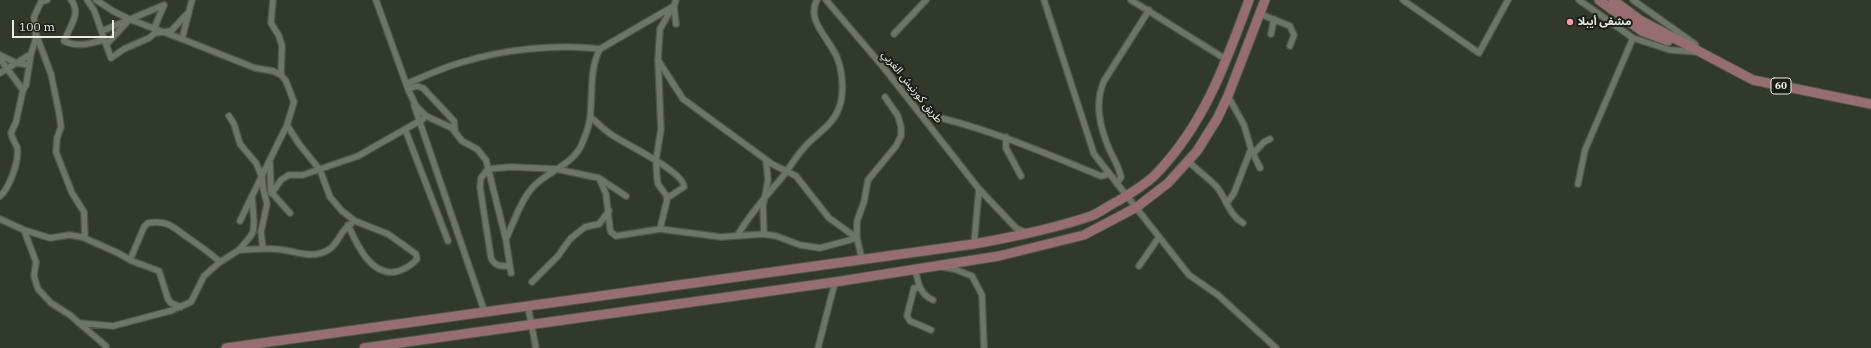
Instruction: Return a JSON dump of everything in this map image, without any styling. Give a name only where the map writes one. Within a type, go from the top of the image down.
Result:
[{"type":"main road","points":[[226,348],[974,244],[1029,234],[1093,215],[1125,196],[1157,174],[1176,151],[1208,104],[1227,60],[1249,0]]},
{"type":"main road","points":[[364,348],[835,282],[915,268],[999,256],[1084,235],[1137,207],[1168,183],[1197,151],[1228,96],[1265,0]]},
{"type":"main road","points":[[1599,0],[1642,31],[1697,52]]},
{"type":"main road","points":[[1613,0],[1640,20],[1697,52]]},
{"type":"main road","name":"60","points":[[1697,52],[1753,80],[1871,104]]},
{"type":"street","points":[[0,196],[6,192],[11,181],[17,156],[17,147],[11,133],[16,122],[23,90],[26,85],[31,54],[36,38],[34,17],[36,9],[41,2],[47,0]]},
{"type":"street","points":[[71,0],[76,5],[77,12],[64,41],[71,44],[83,45],[105,42],[129,19]]},
{"type":"street","points":[[87,0],[94,10],[111,58],[124,49],[149,38],[156,33],[175,28],[189,11]]},
{"type":"street","points":[[96,0],[106,2],[113,11],[129,19],[255,68],[273,71],[281,75],[286,81],[294,102],[287,126],[240,221]]},
{"type":"street","points":[[182,40],[192,0]]},
{"type":"street","points":[[273,0],[271,23],[279,36],[282,46],[281,75]]},
{"type":"street","points":[[376,0],[420,120],[484,312]]},
{"type":"street","points":[[737,236],[764,197],[787,171],[803,148],[827,128],[834,119],[839,108],[842,94],[842,82],[838,60],[814,17],[814,8],[817,0]]},
{"type":"street","name":"طريق كورنيش الغربي","points":[[826,0],[884,68],[980,189],[1016,228],[1029,234]]},
{"type":"street","points":[[894,34],[926,0]]},
{"type":"street","points":[[1044,0],[1094,154],[1125,196],[1137,207],[1189,276],[1218,295],[1276,348]]},
{"type":"street","points":[[1131,0],[1138,2],[1227,60]]},
{"type":"street","points":[[1403,0],[1479,52],[1508,0]]},
{"type":"street","points":[[1579,0],[1634,38],[1670,50],[1697,52],[1695,44],[1633,0]]},
{"type":"street","points":[[675,3],[676,24]]},
{"type":"street","points":[[506,240],[521,206],[533,188],[567,162],[580,148],[589,127],[594,67],[596,57],[600,49],[675,3]]},
{"type":"street","points":[[660,229],[667,198],[657,181],[656,160],[661,129],[658,60],[660,29],[675,3]]},
{"type":"street","points":[[102,31],[164,5],[154,29]]},
{"type":"street","points":[[1117,184],[1121,177],[1105,138],[1100,121],[1098,107],[1100,94],[1104,81],[1149,10]]},
{"type":"street","points":[[1260,14],[1290,26],[1294,35],[1290,46]]},
{"type":"street","points":[[1271,34],[1274,19]]},
{"type":"street","points":[[36,34],[52,74],[59,113],[61,127],[56,138],[56,152],[72,193],[84,212],[85,238]]},
{"type":"street","points":[[1578,184],[1585,150],[1634,38]]},
{"type":"street","points":[[407,86],[445,68],[478,58],[561,46],[600,49]]},
{"type":"street","points":[[0,73],[31,54]]},
{"type":"street","points":[[0,55],[16,63],[29,65]]},
{"type":"street","points":[[0,59],[23,90]]},
{"type":"street","points":[[658,60],[683,99],[766,160],[801,180],[818,206],[829,218],[857,238]]},
{"type":"street","points":[[407,86],[416,106],[426,116],[455,131],[462,141],[481,152],[486,160],[506,240],[511,273]]},
{"type":"street","points":[[407,86],[417,86],[423,88],[454,121],[455,131]]},
{"type":"street","points":[[862,260],[857,238],[858,216],[864,202],[868,180],[896,146],[901,136],[901,127],[898,116],[885,96]]},
{"type":"street","points":[[1228,96],[1244,125],[1252,151],[1260,168]]},
{"type":"street","points":[[920,113],[966,124],[1006,137],[1101,176],[1109,174]]},
{"type":"street","points":[[229,116],[234,124],[240,144],[256,163],[262,177],[262,188],[266,197],[261,232],[263,249]]},
{"type":"street","points":[[266,197],[272,193],[281,180],[289,175],[303,175],[358,156],[426,116]]},
{"type":"street","points":[[590,118],[612,135],[656,160],[684,182],[682,189],[667,198]]},
{"type":"street","points":[[287,126],[299,144],[320,170],[330,197],[355,221],[388,234],[416,254],[417,258],[409,267],[397,271],[389,272],[380,270],[364,255],[348,225]]},
{"type":"street","points":[[405,129],[448,241]]},
{"type":"street","points":[[1006,137],[1006,148],[1021,176]]},
{"type":"street","points":[[1227,203],[1234,193],[1252,151],[1270,139]]},
{"type":"street","points":[[270,160],[272,193],[290,213]]},
{"type":"street","points":[[764,234],[764,197],[768,180],[766,160]]},
{"type":"street","points":[[1188,161],[1216,186],[1227,203],[1234,218],[1243,223]]},
{"type":"street","points":[[510,266],[498,266],[494,264],[491,258],[480,187],[481,178],[488,169],[511,167],[556,169],[599,178],[626,196]]},
{"type":"street","points":[[599,178],[606,194],[610,229],[616,236],[660,229],[721,237],[764,234],[776,236],[800,245],[820,248],[857,238]]},
{"type":"street","points":[[974,244],[980,189]]},
{"type":"street","points":[[79,322],[113,326],[181,307],[191,302],[204,276],[220,262],[240,250],[253,232],[252,196]]},
{"type":"street","points":[[532,282],[558,256],[570,239],[585,227],[599,224],[609,211]]},
{"type":"street","points":[[0,218],[24,230],[50,238],[75,235],[85,238],[130,260],[159,271],[168,299],[171,303],[181,307]]},
{"type":"street","points":[[240,250],[288,249],[304,255],[313,255],[331,248],[348,225],[355,221]]},
{"type":"street","points":[[130,260],[144,227],[148,223],[156,223],[170,225],[179,229],[220,262]]},
{"type":"street","points":[[24,230],[36,262],[34,276],[38,289],[51,303],[79,322],[106,346],[106,348]]},
{"type":"street","points":[[1139,266],[1159,237]]},
{"type":"street","points":[[934,266],[954,269],[972,276],[982,295],[984,348]]},
{"type":"street","points":[[915,268],[919,288],[933,300]]},
{"type":"street","points":[[818,348],[835,282]]},
{"type":"street","points":[[919,288],[914,288],[907,316],[910,321],[931,330]]},
{"type":"street","points":[[528,307],[530,324],[536,348]]},
{"type":"place","name":"مشفى أيبلا","points":[[1570,22]]}]
